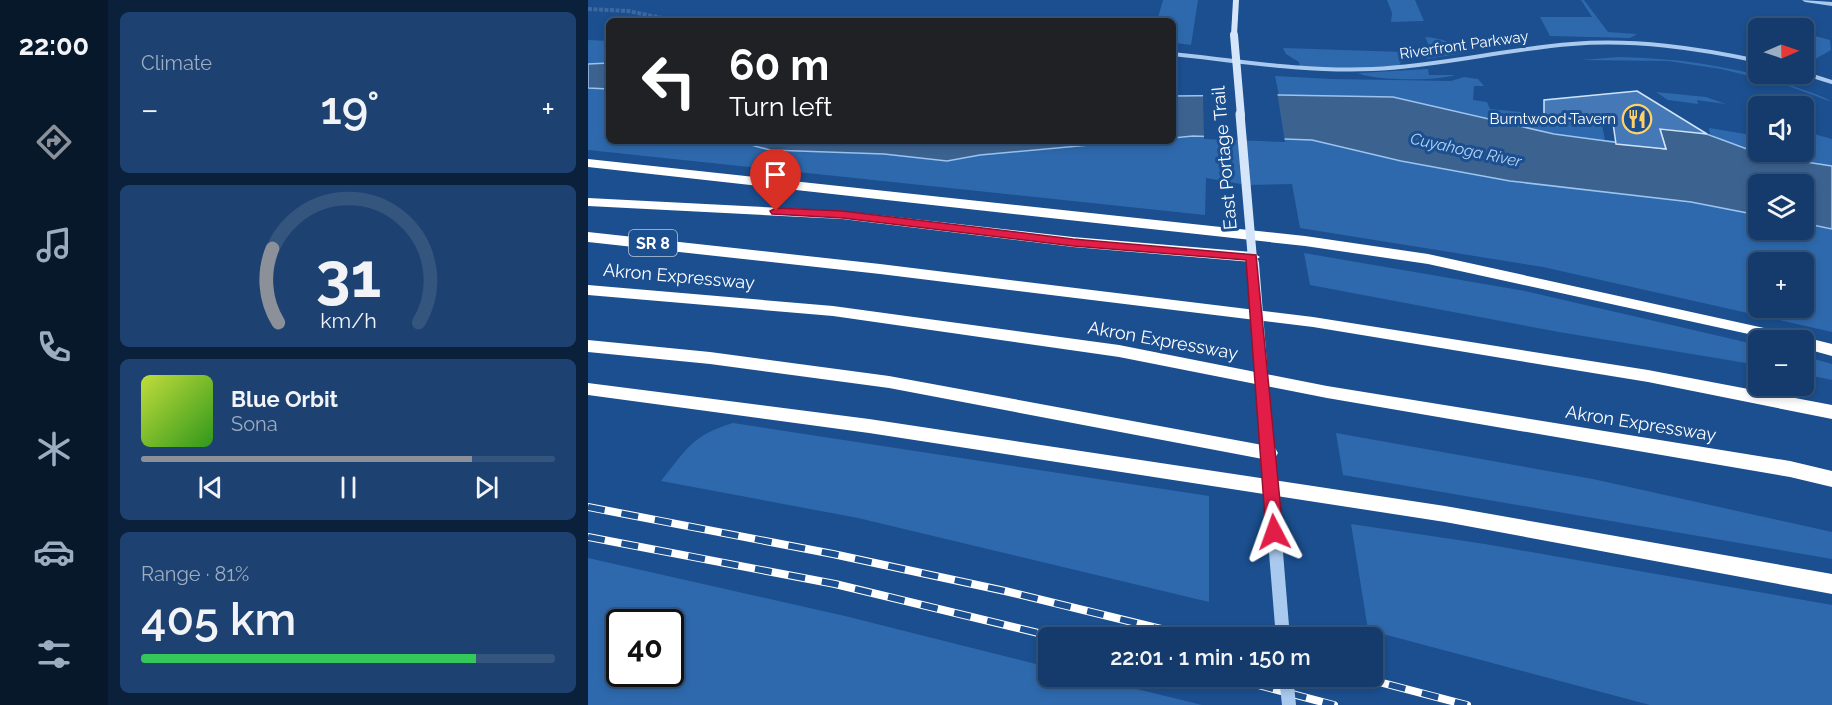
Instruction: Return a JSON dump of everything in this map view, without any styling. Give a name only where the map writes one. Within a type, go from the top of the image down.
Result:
[{"type":"highway","points":[[588,164],[1305,241],[1428,259],[1757,330]]},
{"type":"highway","points":[[588,202],[842,215],[1073,242],[1252,257]]},
{"type":"highway","name":"Akron Expressway","points":[[588,237],[880,269],[1313,322],[1648,376],[1832,412]]},
{"type":"highway","name":"Akron Expressway","points":[[588,290],[833,311],[1119,351],[1327,392],[1790,469],[1832,479]]},
{"type":"highway","points":[[1814,345],[1832,350]]},
{"type":"highway","points":[[588,346],[710,358],[889,382],[1268,453]]},
{"type":"highway","points":[[588,389],[870,426],[1433,513],[1832,584]]},
{"type":"main road","name":"East Portage Trail","points":[[1236,0],[1234,35],[1268,453]]},
{"type":"street","points":[[1805,0],[1832,4]]},
{"type":"street","name":"Riverfront Parkway","points":[[1176,54],[1293,67],[1374,69],[1557,45],[1612,43],[1674,46],[1748,59]]},
{"type":"street","points":[[1814,76],[1832,82]]},
{"type":"street","name":"East Portage Trail","points":[[1268,453],[1282,627]]},
{"type":"street","points":[[1287,687],[1289,705]]},
{"type":"shaded area","points":[[1163,0],[1198,0],[1191,45],[1176,43],[1178,35],[1176,35],[1176,18],[1158,18]]},
{"type":"shaded area","points":[[1387,0],[1415,0],[1424,21],[1391,22],[1392,13]]},
{"type":"shaded area","points":[[1581,0],[1584,0],[1608,32],[1637,34],[1630,38],[1550,36],[1540,17],[1592,17]]},
{"type":"shaded area","points":[[1815,36],[1830,40],[1831,50],[1814,60]]},
{"type":"shaded area","points":[[1425,37],[1446,41],[1464,53],[1427,59],[1422,53],[1432,53]]},
{"type":"shaded area","points":[[588,40],[606,41],[606,63],[588,64]]},
{"type":"shaded area","points":[[1283,48],[1404,52],[1399,67],[1300,68],[1299,62],[1286,54]]},
{"type":"shaded area","points":[[1619,57],[1665,59],[1732,69],[1748,72],[1748,76],[1668,61],[1581,60]]},
{"type":"shaded area","points":[[1428,69],[1429,75],[1455,75],[1406,79],[1377,78],[1358,73]]},
{"type":"shaded area","points":[[1275,76],[1451,81],[1464,77],[1478,79],[1484,86],[1474,86],[1473,100],[1487,102],[1490,109],[1521,112],[1521,115],[1526,117],[1602,125],[1605,140],[1616,141],[1616,144],[1554,134],[1393,97],[1279,95]]},
{"type":"shaded area","points":[[1783,84],[1816,94],[1832,102]]},
{"type":"shaded area","points":[[588,88],[606,89],[606,144],[747,144],[770,150],[884,154],[947,161],[980,155],[1097,144],[1176,144],[1176,138],[1193,136],[1312,140],[1401,161],[1691,202],[1748,213],[1748,240],[1814,240],[1814,225],[1832,229],[1832,332],[1770,318],[1814,318],[1814,252],[1748,252],[1748,313],[1543,267],[1300,228],[1292,184],[1246,185],[1206,178],[1205,215],[588,150]]},
{"type":"shaded area","points":[[1656,92],[1706,97],[1726,104],[1697,100],[1698,104],[1668,100]]},
{"type":"shaded area","points":[[1709,128],[1748,134],[1748,150],[1724,141],[1710,134]]},
{"type":"shaded area","points":[[1814,134],[1832,139],[1832,166],[1809,162],[1814,162]]},
{"type":"shaded area","points":[[1304,253],[1525,291],[1748,343],[1748,363],[1559,332],[1310,285]]},
{"type":"shaded area","points":[[1814,359],[1832,364],[1832,380],[1814,376]]},
{"type":"shaded area","points":[[733,423],[1209,496],[1209,602],[858,518],[661,481],[684,452],[699,438]]},
{"type":"shaded area","points":[[1336,433],[1593,479],[1832,532],[1832,559],[1343,475]]},
{"type":"shaded area","points":[[1351,524],[1485,544],[1832,605],[1832,705],[1650,705],[1383,634],[1383,627],[1368,627]]},
{"type":"shaded area","points":[[588,558],[845,616],[1038,664],[1038,687],[1129,687],[1202,705],[588,705]]},
{"type":"water","points":[[606,63],[606,89],[588,88],[588,64]]},
{"type":"water","name":"Cuyahoga River","points":[[1176,96],[1393,97],[1554,134],[1666,149],[1660,129],[1693,129],[1748,149],[1748,162],[1806,162],[1832,166],[1832,229],[1814,225],[1814,174],[1748,174],[1748,213],[1691,202],[1510,181],[1401,161],[1312,140],[1193,136],[1176,138]]},
{"type":"water","points":[[747,144],[1100,144],[980,155],[947,161],[884,154],[770,150]]},
{"type":"pier","points":[[1277,92],[1285,142],[1204,139],[1203,93]]},
{"type":"building","name":"Burntwood Tavern","points":[[1637,91],[1707,134],[1660,129],[1666,149],[1616,144],[1613,123],[1544,116],[1544,100]]},
{"type":"tunnel","points":[[588,9],[628,11],[662,18]]},
{"type":"railway","points":[[588,507],[833,554],[1005,591],[1153,627]]},
{"type":"railway","points":[[588,537],[835,584],[1038,633]]},
{"type":"railway","points":[[1383,683],[1467,705]]},
{"type":"railway","points":[[1266,687],[1334,705]]},
{"type":"place","name":"Burntwood Tavern","points":[[1637,119]]},
{"type":"route","points":[[776,211],[842,215],[1073,242],[1252,257],[1274,532]]}]
